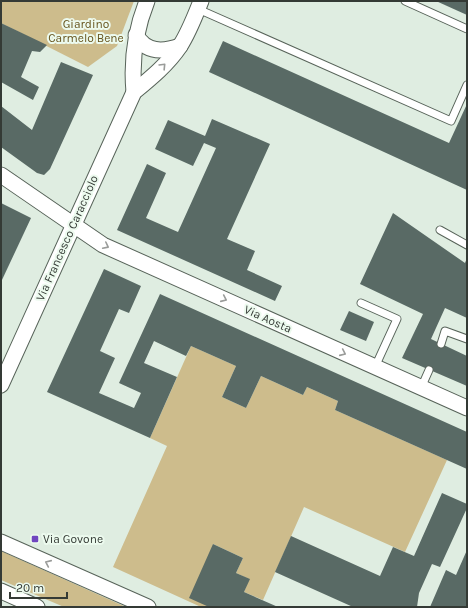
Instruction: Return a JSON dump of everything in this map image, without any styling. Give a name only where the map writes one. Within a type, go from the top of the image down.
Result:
[{"type":"street","name":"Via Francesco Caracciolo","points":[[134,92],[133,54],[136,35],[147,1]]},
{"type":"street","name":"Via Francesco Caracciolo","points":[[2,378],[134,92],[164,65],[180,46],[199,5]]},
{"type":"street","points":[[136,35],[145,45],[154,49],[165,50],[180,46]]},
{"type":"street","name":"Via Aosta","points":[[1,175],[103,245],[467,408]]},
{"type":"street","points":[[1,542],[148,607]]},
{"type":"street","points":[[1,591],[37,607]]},
{"type":"lane","points":[[405,1],[467,29]]},
{"type":"lane","points":[[199,5],[451,122],[467,85]]},
{"type":"lane","points":[[440,230],[467,246]]},
{"type":"lane","points":[[361,302],[396,319],[376,367]]},
{"type":"lane","points":[[441,344],[446,331],[467,339]]},
{"type":"lane","points":[[421,388],[430,370]]},
{"type":"green space","name":"Giardino Carmelo Bene","points":[[1,1],[134,1],[117,46],[88,67],[1,23]]},
{"type":"green space","points":[[191,346],[236,366],[222,397],[246,408],[261,376],[303,395],[307,387],[338,401],[335,410],[447,460],[405,552],[304,507],[263,600],[244,592],[249,579],[236,573],[243,558],[213,544],[209,607],[201,607],[113,567],[167,446],[150,438]]},
{"type":"green space","points":[[1,551],[126,607],[64,607],[1,580]]},
{"type":"building","points":[[436,1],[467,1],[467,15]]},
{"type":"building","points":[[1,23],[47,45],[40,52],[32,51],[21,77],[39,87],[33,100],[1,82]]},
{"type":"building","points":[[223,41],[449,143],[467,104],[467,190],[209,72]]},
{"type":"building","points":[[61,62],[93,75],[50,169],[44,175],[37,173],[1,147],[1,106],[32,130]]},
{"type":"building","points":[[212,119],[270,144],[227,239],[255,251],[247,270],[282,286],[275,301],[117,230],[147,164],[166,173],[146,218],[178,232],[216,148],[204,143],[193,166],[155,149],[168,120],[205,136]]},
{"type":"building","points":[[1,203],[31,218],[1,282]]},
{"type":"building","points":[[393,213],[465,263],[467,258],[467,318],[445,308],[431,339],[467,356],[467,386],[402,358],[423,314],[360,284]]},
{"type":"building","points":[[104,269],[141,286],[129,313],[119,309],[100,351],[115,358],[99,393],[134,408],[141,393],[119,383],[160,294],[467,432],[467,469],[335,410],[338,401],[307,387],[303,395],[261,376],[246,408],[222,397],[236,366],[191,346],[186,356],[154,341],[144,363],[177,377],[150,438],[47,392]]},
{"type":"building","points":[[349,311],[374,322],[366,341],[340,330]]},
{"type":"building","points":[[442,493],[467,504],[467,508],[440,567],[432,564],[419,593],[417,607],[353,607],[275,572],[291,536],[380,576],[393,547],[414,556]]},
{"type":"building","points":[[213,544],[243,558],[236,573],[250,579],[244,592],[278,607],[209,607],[189,598]]},
{"type":"building","points":[[467,550],[467,607],[430,607],[446,570],[456,575]]},
{"type":"place","name":"Via Govone","points":[[35,539]]}]
